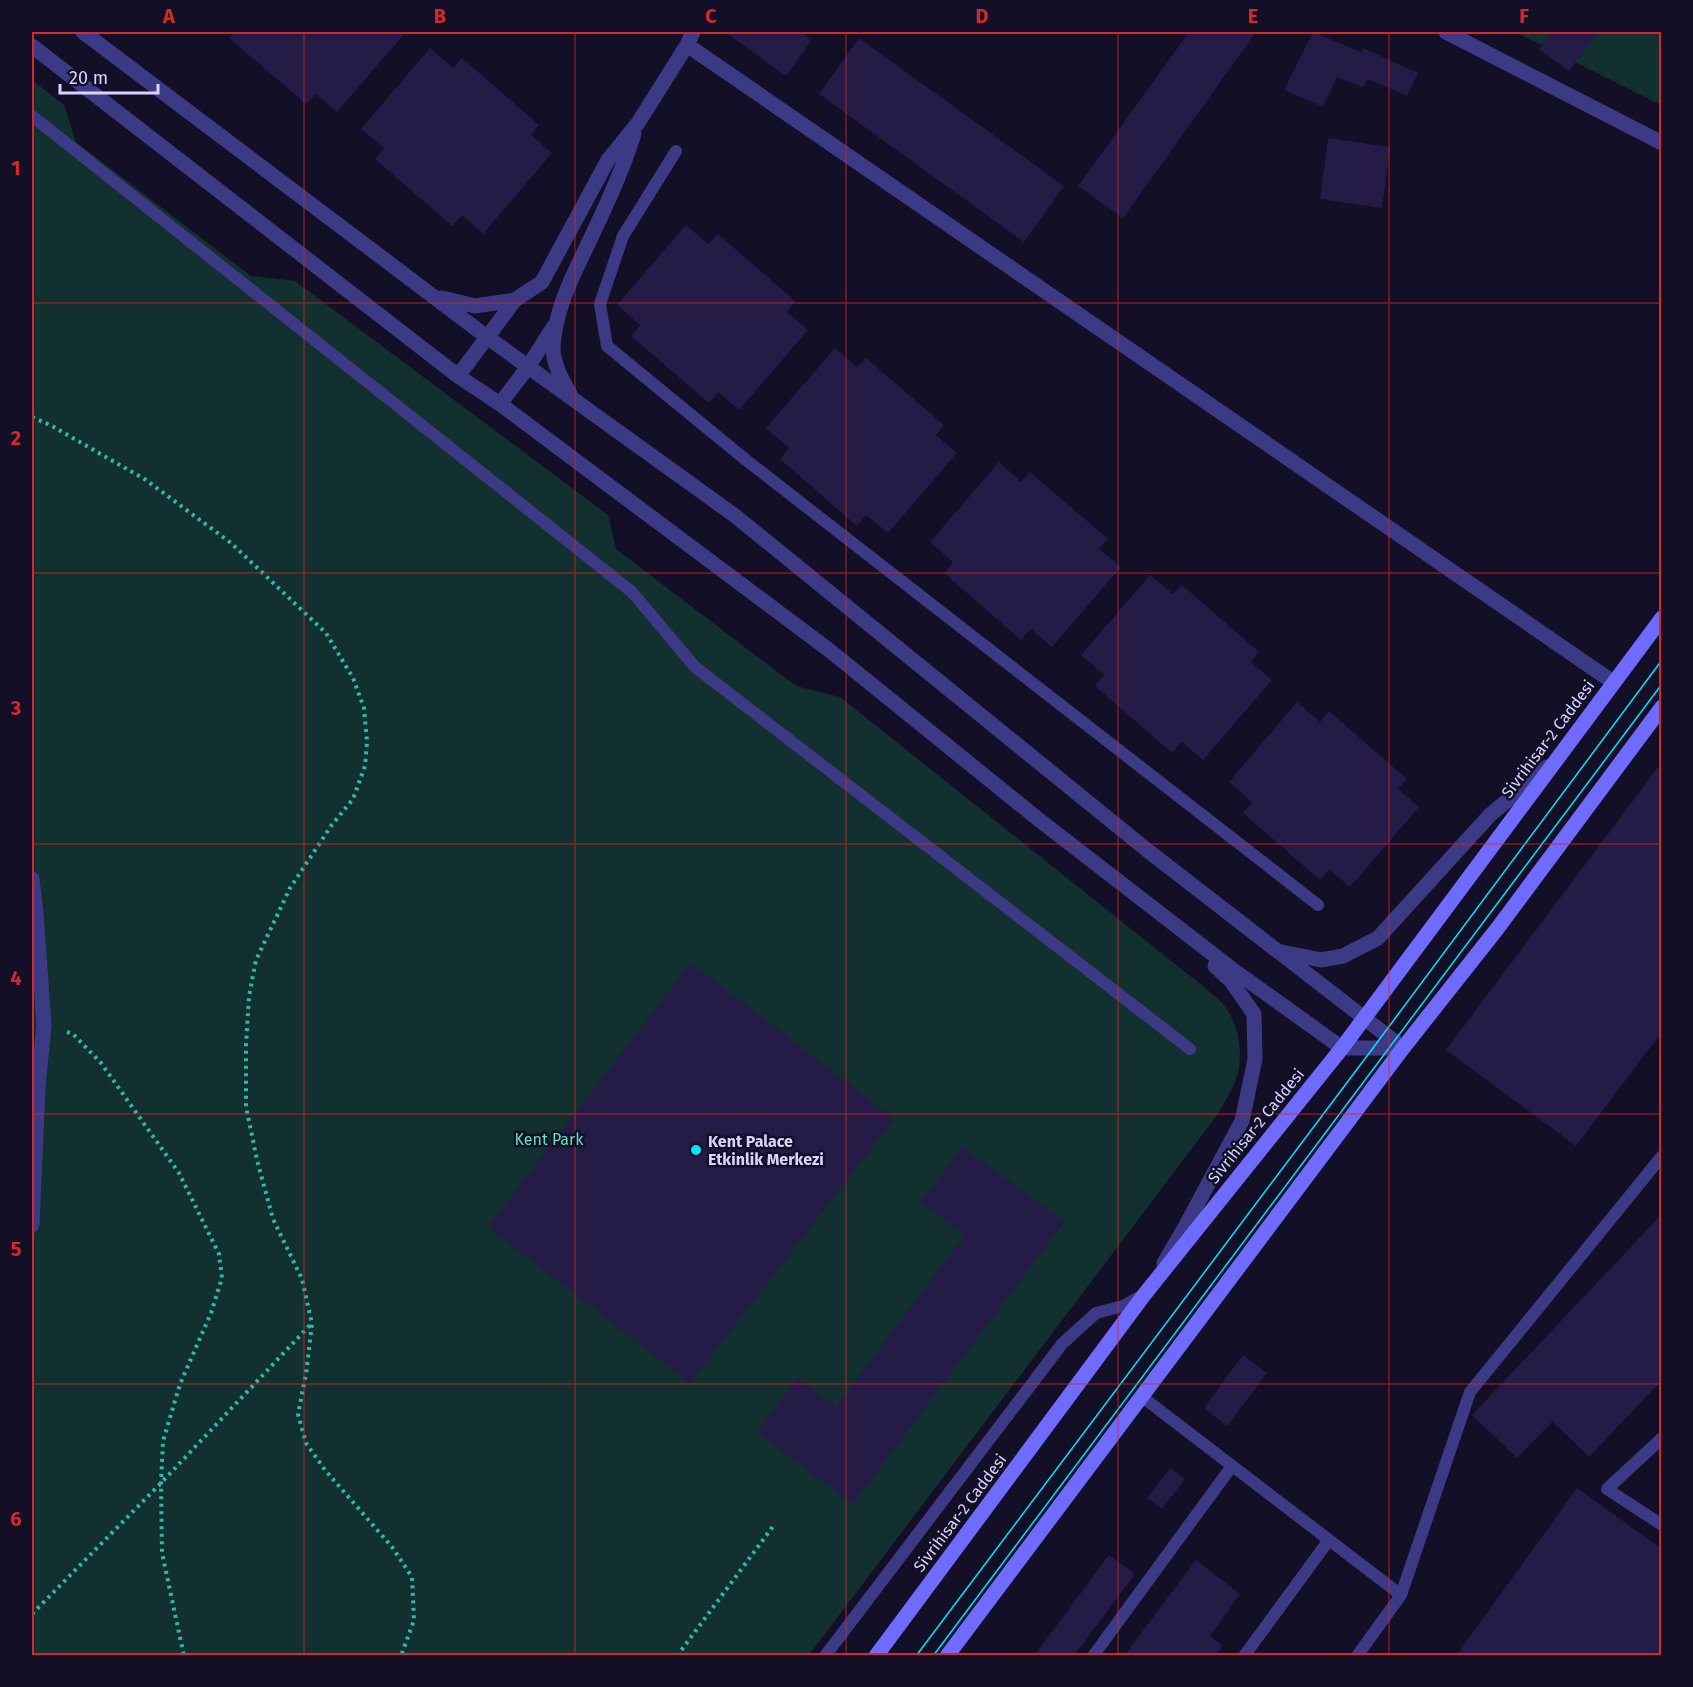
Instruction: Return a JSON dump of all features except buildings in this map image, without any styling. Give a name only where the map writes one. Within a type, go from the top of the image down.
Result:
[{"type":"main road","name":"Sivrihisar-2 Caddesi","points":[[876,1656],[1144,1295],[1342,1048],[1662,618]]},
{"type":"main road","points":[[946,1656],[1403,1048],[1497,929],[1662,706]]},
{"type":"street","points":[[83,32],[487,338],[734,515],[1147,850],[1403,1048]]},
{"type":"street","points":[[1446,32],[1662,143]]},
{"type":"street","points":[[458,376],[515,300],[542,282],[608,160],[638,123],[690,38],[1613,682]]},
{"type":"street","points":[[32,46],[458,376],[500,404],[829,651],[1038,819],[1175,925],[1342,1048],[1403,1048]]},
{"type":"street","points":[[573,400],[559,374],[553,349],[557,321],[564,294],[623,168],[638,123]]},
{"type":"street","points":[[428,293],[475,306],[515,300]]},
{"type":"street","points":[[500,404],[528,367],[557,321]]},
{"type":"street","points":[[1278,952],[1321,960],[1343,956],[1378,938],[1490,815],[1554,761]]},
{"type":"street","points":[[32,879],[44,1025],[38,1087],[32,1226]]},
{"type":"street","points":[[1144,1295],[1185,1227],[1242,1121],[1255,1059],[1254,1014],[1231,981],[1175,925]]},
{"type":"lane","points":[[32,116],[632,592],[695,667],[1190,1049]]},
{"type":"lane","points":[[676,151],[623,236],[600,304],[607,346],[746,460],[1318,905]]},
{"type":"lane","points":[[1357,1656],[1401,1595],[1470,1392],[1662,1156]]},
{"type":"lane","points":[[825,1656],[1062,1344],[1096,1313],[1123,1306],[1144,1295]]},
{"type":"lane","points":[[1141,1396],[1401,1595]]},
{"type":"lane","points":[[1662,1438],[1607,1489],[1662,1525]]},
{"type":"lane","points":[[1093,1656],[1232,1466]]},
{"type":"lane","points":[[1244,1656],[1329,1540]]},
{"type":"path","points":[[32,417],[146,480],[231,543],[326,633],[353,678],[364,708],[367,742],[365,766],[353,799],[325,834],[290,888],[256,960],[249,996],[246,1107],[256,1160],[273,1219],[302,1279],[312,1323],[306,1374],[298,1414],[306,1443],[325,1470],[392,1547],[412,1577],[414,1620],[401,1656]]},
{"type":"path","points":[[44,1025],[73,1034],[101,1064],[179,1173],[219,1254],[222,1278],[211,1313],[180,1384],[164,1441],[161,1483],[162,1553],[183,1656]]},
{"type":"path","points":[[32,1614],[161,1483],[312,1323]]},
{"type":"path","points":[[677,1656],[774,1525]]},
{"type":"green space","points":[[1515,32],[1661,32],[1661,105]]},
{"type":"green space","name":"Kent Park","points":[[32,80],[64,105],[76,142],[251,276],[295,281],[608,515],[616,549],[796,686],[840,697],[1209,991],[1223,1004],[1232,1019],[1240,1048],[1239,1067],[1233,1086],[1218,1114],[809,1655],[32,1655]]},
{"type":"tram line","points":[[916,1656],[1662,660]]},
{"type":"tram line","points":[[933,1656],[1662,684]]},
{"type":"place","name":"Kent Palace Etkinlik Merkezi","points":[[696,1150]]}]
